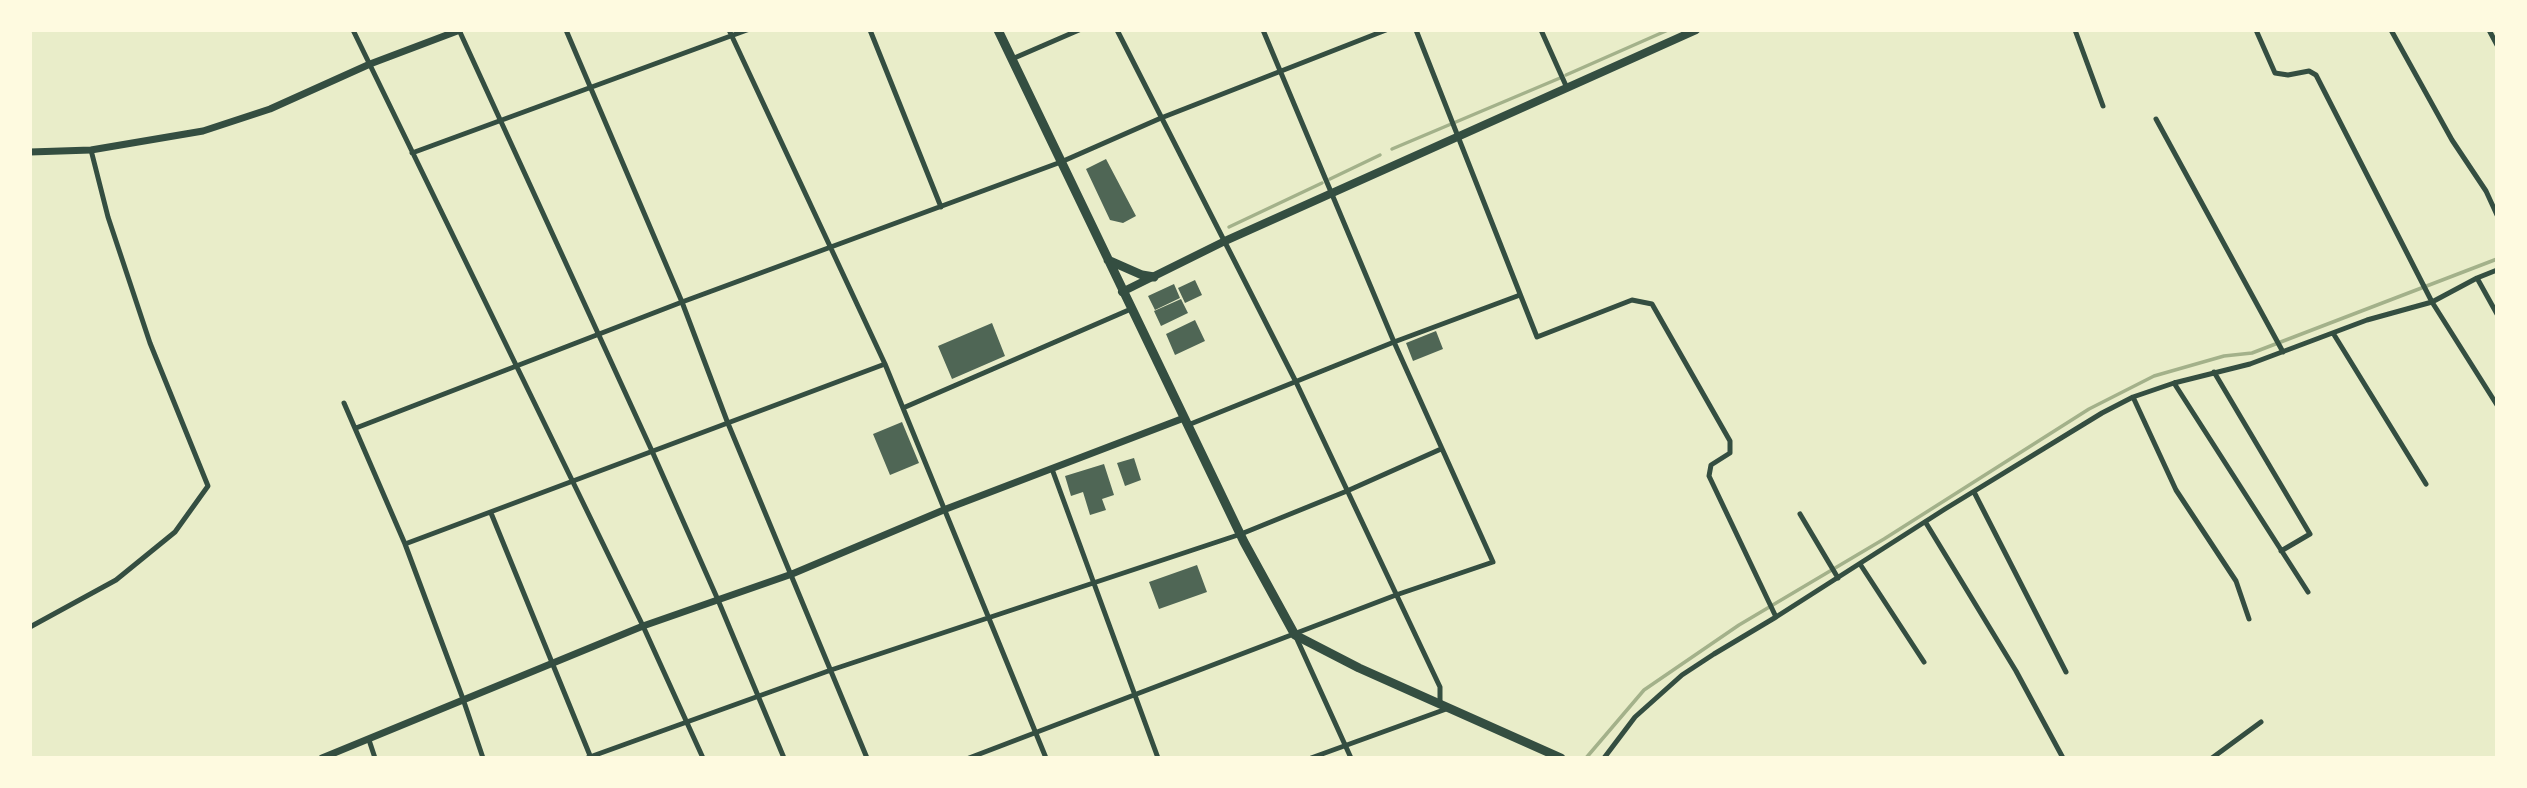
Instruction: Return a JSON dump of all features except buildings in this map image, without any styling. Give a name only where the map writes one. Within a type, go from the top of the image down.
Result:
[{"type":"main road","points":[[998,30],[1122,292],[1241,534],[1295,635],[1359,668],[1561,758]]},
{"type":"main road","points":[[1122,292],[1225,241],[1696,30]]},
{"type":"main road","points":[[1108,260],[1142,275],[1154,277]]},
{"type":"street","points":[[353,30],[643,626],[703,758]]},
{"type":"street","points":[[30,152],[91,150],[203,131],[270,109],[370,64],[459,30],[652,451],[784,758]]},
{"type":"street","points":[[566,30],[682,302],[727,421],[867,758]]},
{"type":"street","points":[[412,153],[590,89],[730,33],[747,30]]},
{"type":"street","points":[[870,30],[942,207]]},
{"type":"street","points":[[1012,59],[1079,30]]},
{"type":"street","points":[[1117,30],[1296,382],[1440,687],[1440,703]]},
{"type":"street","points":[[970,758],[1396,596],[1493,562],[1394,342],[1263,30]]},
{"type":"street","points":[[356,428],[682,302],[1061,162],[1161,118],[1386,30]]},
{"type":"street","points":[[1416,30],[1537,337],[1632,300],[1652,304],[1730,441],[1730,453],[1711,465],[1709,477],[1775,615]]},
{"type":"street","points":[[1541,30],[1567,88]]},
{"type":"street","points":[[2075,30],[2103,106]]},
{"type":"street","points":[[2256,30],[2275,73],[2288,75],[2309,71],[2316,75],[2432,302],[2497,405]]},
{"type":"street","points":[[2391,30],[2452,140],[2486,191],[2497,215]]},
{"type":"street","points":[[2489,30],[2497,45]]},
{"type":"street","points":[[730,33],[885,364],[1046,758]]},
{"type":"street","points":[[2156,119],[2282,350]]},
{"type":"street","points":[[30,627],[116,580],[175,532],[208,486],[150,342],[108,218],[91,150]]},
{"type":"street","points":[[1604,758],[1635,717],[1682,675],[1836,575],[1860,565],[2078,427],[2133,397],[2174,383],[2249,364],[2367,320],[2432,302],[2497,270]]},
{"type":"street","points":[[2477,278],[2497,314]]},
{"type":"street","points":[[322,758],[643,626],[792,574],[1052,468],[1296,382],[1520,295]]},
{"type":"street","points":[[903,408],[1131,309]]},
{"type":"street","points":[[2333,333],[2426,484]]},
{"type":"street","points":[[405,544],[727,421],[885,364]]},
{"type":"street","points":[[2214,372],[2310,534],[2281,551]]},
{"type":"street","points":[[2174,383],[2308,592]]},
{"type":"street","points":[[2133,397],[2176,490],[2235,581],[2249,619]]},
{"type":"street","points":[[344,403],[405,544],[483,758]]},
{"type":"street","points":[[491,513],[589,758],[831,670],[1241,534],[1441,449]]},
{"type":"street","points":[[1052,468],[1158,758]]},
{"type":"street","points":[[1974,492],[2066,671]]},
{"type":"street","points":[[1800,514],[1836,575]]},
{"type":"street","points":[[1926,523],[2016,671],[2063,758]]},
{"type":"street","points":[[1860,565],[1924,662]]},
{"type":"street","points":[[1295,635],[1351,758]]},
{"type":"street","points":[[1311,758],[1450,708]]},
{"type":"street","points":[[2212,758],[2261,722]]},
{"type":"street","points":[[369,740],[375,758]]},
{"type":"waterway","points":[[1566,75],[1668,30]]},
{"type":"waterway","points":[[1392,149],[1560,78]]},
{"type":"waterway","points":[[1330,179],[1380,155]]},
{"type":"waterway","points":[[1229,227],[1322,183]]},
{"type":"waterway","points":[[1586,758],[1644,690],[1739,625],[1884,539],[2089,409],[2154,376],[2224,356],[2252,353],[2497,259]]}]
